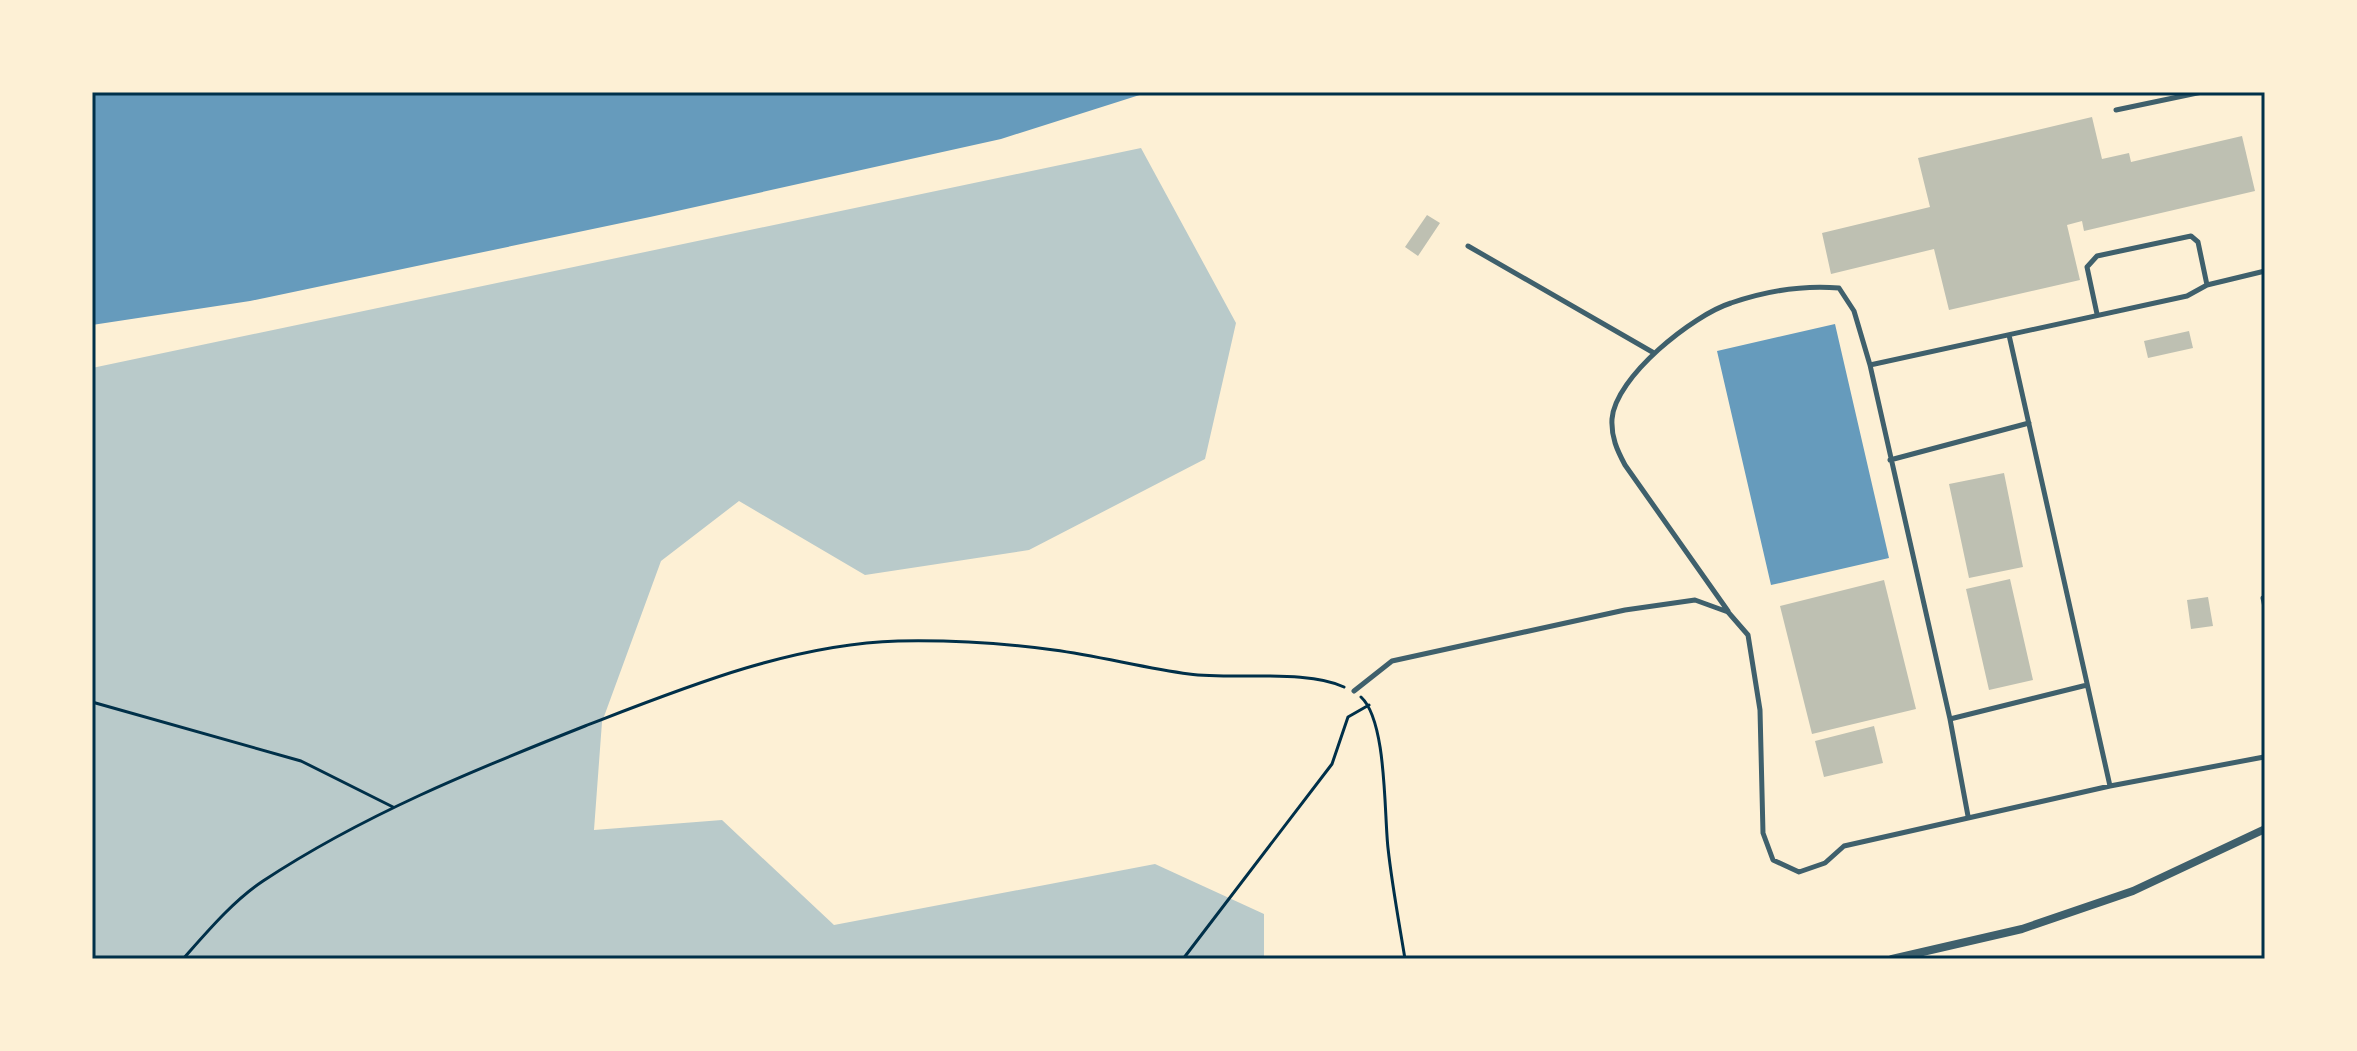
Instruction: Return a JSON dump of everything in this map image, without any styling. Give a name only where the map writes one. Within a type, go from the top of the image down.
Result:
[{"type":"street","points":[[1892,959],[2022,929],[2120,896],[2265,829]]},
{"type":"lane","points":[[2116,110],[2202,92]]},
{"type":"lane","points":[[2097,314],[2087,267],[2097,256],[2191,236],[2198,242],[2207,285]]},
{"type":"lane","points":[[1468,246],[1654,353]]},
{"type":"lane","points":[[1870,365],[2187,296],[2207,285],[2265,271]]},
{"type":"lane","points":[[1968,816],[1950,719],[1870,365],[1854,311],[1839,288],[1805,286],[1728,303],[1654,353],[1634,374],[1612,416],[1613,442],[1625,465],[1728,612],[1748,635],[1760,710],[1763,833],[1773,860],[1799,872],[1825,863],[1844,846],[1968,816],[2265,756]]},
{"type":"lane","points":[[2009,335],[2110,786]]},
{"type":"lane","points":[[1890,460],[2029,423]]},
{"type":"lane","points":[[2263,598],[2265,607]]},
{"type":"lane","points":[[1354,691],[1392,661],[1625,610],[1695,600],[1728,612]]},
{"type":"lane","points":[[1950,719],[2087,685]]},
{"type":"path","points":[[183,959],[261,882],[395,808],[471,771],[642,704],[775,661],[833,648],[896,641],[1054,649],[1214,678],[1315,679],[1354,691],[1369,705],[1378,746],[1388,848],[1405,959]]},
{"type":"path","points":[[92,702],[301,761],[395,808]]},
{"type":"path","points":[[1183,959],[1332,764],[1348,717],[1369,705]]},
{"type":"shaded area","points":[[1141,148],[1236,323],[1205,459],[1029,550],[865,575],[739,501],[661,561],[602,722],[594,830],[722,820],[834,925],[1155,864],[1264,914],[1264,959],[92,959],[92,368]]},
{"type":"water","points":[[92,92],[1149,92],[1001,139],[650,217],[250,301],[92,325]]},
{"type":"water","points":[[1835,324],[1889,558],[1771,585],[1717,351]]},
{"type":"building","points":[[2092,117],[2102,159],[2129,153],[2131,162],[2242,136],[2255,191],[2084,231],[2082,221],[2067,225],[2080,280],[1949,310],[1934,249],[1831,274],[1822,233],[1930,207],[1918,158]]},
{"type":"building","points":[[1427,215],[1440,223],[1418,256],[1405,247]]},
{"type":"building","points":[[2189,331],[2193,348],[2148,358],[2144,341]]},
{"type":"building","points":[[2004,473],[2023,567],[1969,578],[1949,484]]},
{"type":"building","points":[[2010,579],[2033,680],[1989,690],[1966,589]]},
{"type":"building","points":[[1884,580],[1916,709],[1812,734],[1780,606]]},
{"type":"building","points":[[2208,597],[2213,626],[2191,629],[2187,600]]},
{"type":"building","points":[[1874,726],[1883,763],[1824,777],[1815,741]]}]
